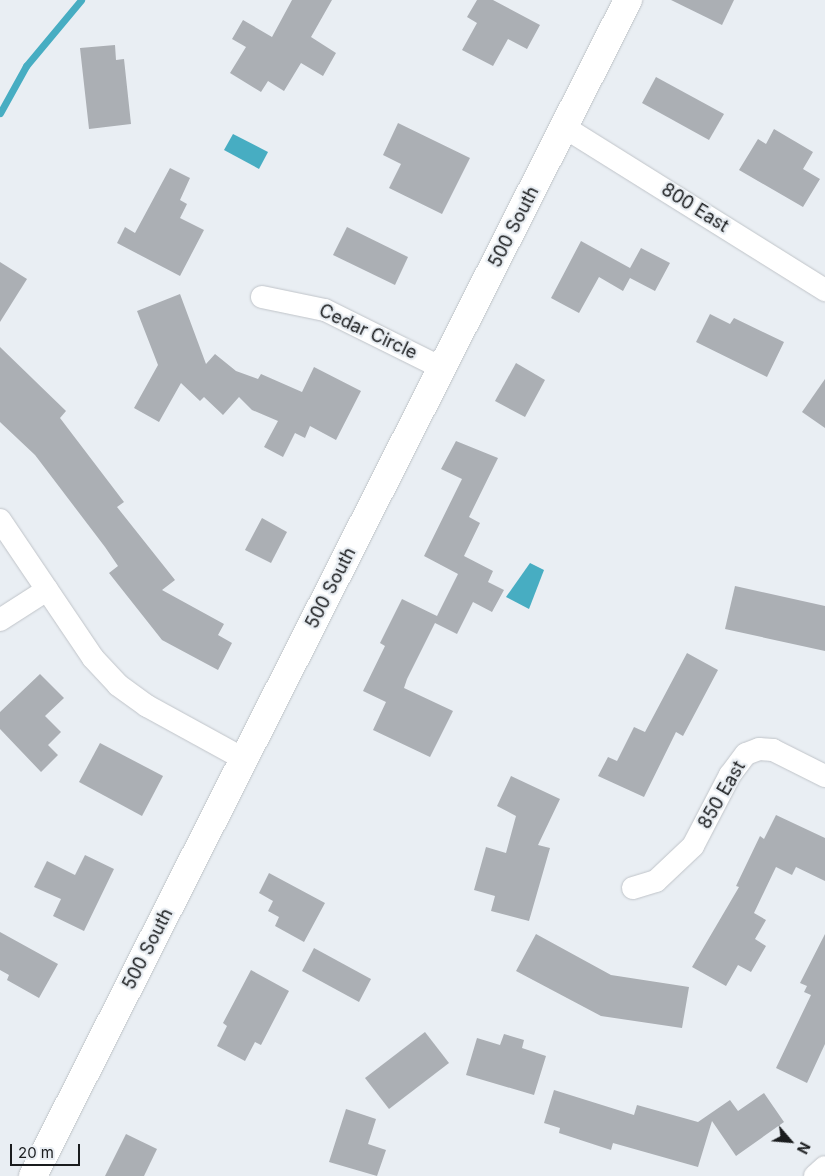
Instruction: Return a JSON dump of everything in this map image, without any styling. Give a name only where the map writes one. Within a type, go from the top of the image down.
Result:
[{"type":"street","name":"500 South","points":[[33,1176],[628,0]]},
{"type":"street","name":"800 East","points":[[564,127],[825,290]]},
{"type":"street","name":"Cedar Circle","points":[[262,298],[325,310],[442,368]]},
{"type":"street","points":[[0,520],[93,658],[118,685],[147,706],[244,759]]},
{"type":"street","points":[[0,620],[46,590]]},
{"type":"street","name":"850 East","points":[[633,888],[656,881],[693,846],[730,775],[746,754],[760,749],[773,750],[825,776]]},
{"type":"street","points":[[815,1176],[825,1167]]},
{"type":"water","points":[[233,134],[268,152],[259,169],[224,150]]},
{"type":"water","points":[[530,563],[544,570],[529,609],[506,597]]},
{"type":"building","points":[[292,0],[332,0],[311,37],[336,53],[323,76],[301,63],[284,91],[268,81],[261,92],[230,73],[246,47],[232,39],[243,20],[272,37]]},
{"type":"building","points":[[477,0],[493,0],[540,25],[527,49],[508,39],[493,66],[462,50],[477,23],[467,17]]},
{"type":"building","points":[[671,0],[734,0],[722,25]]},
{"type":"building","points":[[115,45],[116,60],[124,59],[131,124],[89,129],[80,48]]},
{"type":"building","points":[[656,77],[724,114],[709,140],[642,103]]},
{"type":"building","points":[[398,123],[470,158],[442,214],[389,188],[401,164],[383,155]]},
{"type":"building","points":[[774,129],[813,152],[803,169],[820,179],[803,207],[739,170],[758,139],[766,144]]},
{"type":"building","points":[[170,168],[190,178],[180,200],[187,204],[180,218],[204,230],[180,276],[117,243],[125,227],[135,233]]},
{"type":"building","points":[[347,227],[408,257],[395,285],[333,255]]},
{"type":"building","points":[[581,241],[630,268],[641,248],[670,263],[655,291],[630,278],[623,291],[599,277],[579,313],[551,298]]},
{"type":"building","points":[[0,262],[27,279],[0,322]]},
{"type":"building","points":[[180,294],[206,364],[215,354],[236,371],[258,379],[261,374],[302,392],[314,367],[361,391],[336,440],[310,426],[305,438],[295,433],[283,457],[264,447],[278,421],[252,410],[239,397],[223,415],[204,397],[200,401],[181,383],[159,422],[134,408],[158,365],[137,311]]},
{"type":"building","points":[[710,314],[730,324],[734,318],[784,342],[767,377],[696,342]]},
{"type":"building","points":[[0,347],[66,411],[60,418],[124,502],[117,507],[175,580],[162,590],[224,624],[218,635],[232,643],[218,670],[162,640],[109,573],[118,566],[105,547],[35,455],[0,422]]},
{"type":"building","points":[[516,363],[545,380],[525,417],[495,401]]},
{"type":"building","points":[[825,379],[825,428],[802,412]]},
{"type":"building","points":[[456,441],[498,458],[469,517],[480,523],[464,556],[493,571],[488,582],[504,590],[492,612],[473,602],[457,634],[435,623],[407,679],[404,688],[453,711],[430,757],[373,730],[386,702],[363,691],[385,646],[380,643],[402,599],[437,616],[458,574],[424,556],[462,479],[441,469]]},
{"type":"building","points":[[262,518],[287,532],[271,563],[245,550]]},
{"type":"building","points":[[735,586],[825,606],[825,651],[725,629]]},
{"type":"building","points":[[687,653],[718,670],[683,736],[676,732],[644,797],[598,776],[608,757],[617,761],[634,727],[645,732]]},
{"type":"building","points":[[40,674],[64,698],[45,716],[61,732],[48,745],[58,755],[41,772],[0,729],[0,712]]},
{"type":"building","points":[[100,743],[163,776],[142,816],[79,782]]},
{"type":"building","points":[[511,776],[560,799],[538,845],[550,848],[529,921],[491,911],[495,896],[474,890],[486,847],[506,853],[516,816],[497,806]]},
{"type":"building","points":[[776,815],[825,838],[825,881],[796,867],[792,875],[776,867],[754,913],[766,920],[755,939],[766,946],[751,972],[738,965],[726,986],[692,967],[739,887],[736,886],[760,836],[764,839]]},
{"type":"building","points":[[85,855],[114,869],[84,931],[53,916],[61,899],[34,887],[47,861],[75,875]]},
{"type":"building","points":[[269,873],[325,903],[304,942],[275,926],[279,917],[268,911],[273,901],[259,893]]},
{"type":"building","points":[[0,932],[58,964],[39,998],[7,980],[9,975],[0,970]]},
{"type":"building","points":[[536,934],[611,975],[689,987],[682,1028],[601,1016],[516,971]]},
{"type":"building","points":[[825,934],[825,1044],[807,1083],[776,1068],[811,995],[804,992],[807,986],[800,983]]},
{"type":"building","points":[[314,948],[371,979],[359,1002],[302,971]]},
{"type":"building","points":[[251,970],[289,991],[261,1045],[255,1042],[245,1061],[217,1046],[227,1026],[223,1023]]},
{"type":"building","points":[[425,1032],[449,1063],[389,1109],[365,1078]]},
{"type":"building","points":[[504,1034],[524,1040],[522,1048],[546,1056],[534,1095],[466,1075],[477,1038],[500,1045]]},
{"type":"building","points":[[554,1090],[634,1115],[637,1105],[698,1122],[730,1100],[738,1111],[764,1093],[784,1122],[736,1156],[712,1121],[698,1167],[613,1143],[611,1150],[559,1133],[560,1128],[544,1123]]},
{"type":"building","points":[[346,1109],[376,1119],[368,1144],[386,1150],[377,1176],[329,1162]]},
{"type":"building","points":[[126,1134],[157,1149],[144,1176],[105,1176]]},
{"type":"waterway","points":[[0,113],[26,66],[81,0]]}]
